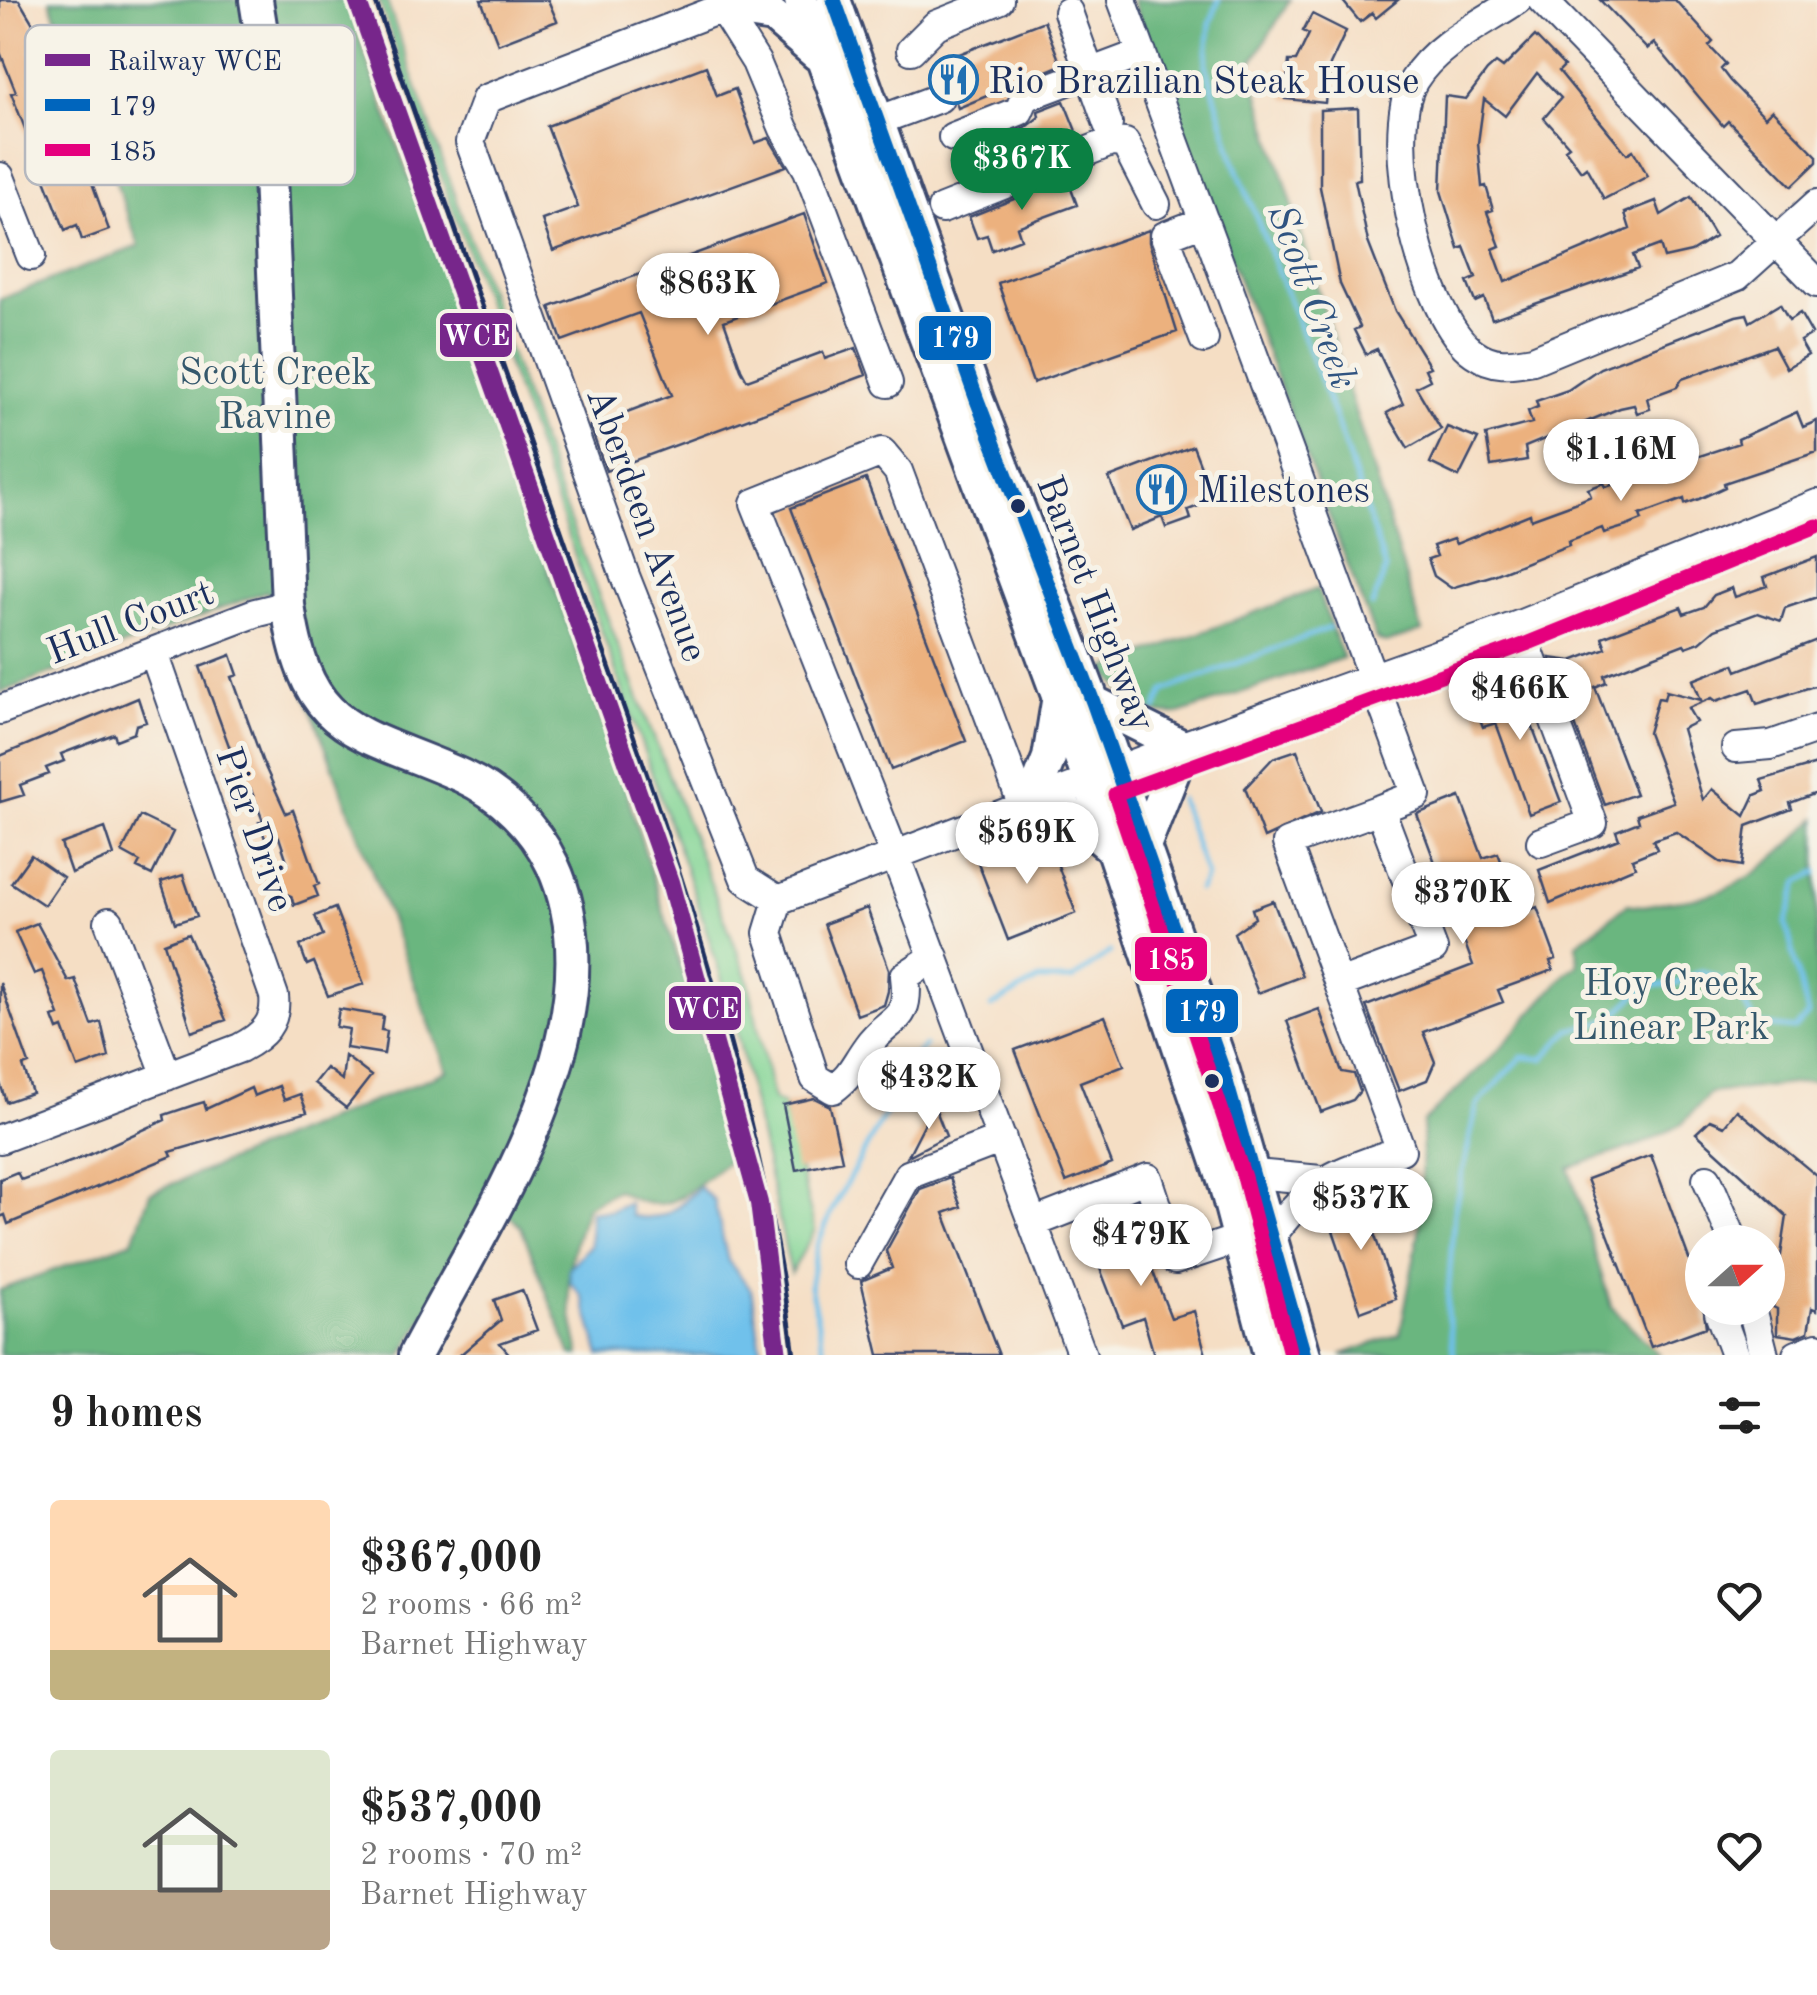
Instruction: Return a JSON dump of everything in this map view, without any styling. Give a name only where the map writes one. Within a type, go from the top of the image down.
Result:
[{"type":"main road","points":[[256,0],[259,25]]},
{"type":"main road","name":"Barnet Highway","points":[[801,0],[1058,701],[1103,776],[1257,1236],[1304,1355]]},
{"type":"main road","name":"Barnet Highway","points":[[834,0],[880,120],[972,389],[1094,702],[1103,776]]},
{"type":"main road","points":[[730,3],[773,16],[824,60]]},
{"type":"main road","points":[[271,185],[288,605],[304,670],[340,721],[385,748],[478,784],[521,819],[558,877],[575,943],[572,1003],[544,1099],[415,1355]]},
{"type":"main road","points":[[1058,701],[1049,758],[1027,805],[1071,814],[1128,847],[1183,746],[1094,702]]},
{"type":"main road","name":"Barnet Highway","points":[[1128,847],[1255,1174],[1257,1236],[1270,1355]]},
{"type":"street","points":[[911,50],[936,26],[998,0]]},
{"type":"street","points":[[1033,1223],[1148,1178],[1175,1260],[1257,1236],[1321,1180],[1401,1150],[1287,843],[1416,795],[1122,0]]},
{"type":"street","points":[[1517,0],[1430,58],[1412,82],[1405,107],[1402,179],[1414,241],[1451,325],[1472,352],[1501,366],[1533,360],[1737,276],[1817,204]]},
{"type":"street","points":[[1542,0],[1817,283]]},
{"type":"street","points":[[730,3],[784,130],[808,170],[888,383]]},
{"type":"street","name":"Aberdeen Avenue","points":[[730,3],[486,100],[470,142],[624,576],[745,878],[778,900]]},
{"type":"street","points":[[1068,12],[1108,124]]},
{"type":"street","points":[[953,137],[1019,112],[1025,98],[1142,53]]},
{"type":"street","points":[[880,120],[940,98]]},
{"type":"street","points":[[942,209],[1111,142],[1125,143],[1134,154],[1156,204]]},
{"type":"street","points":[[0,177],[31,256]]},
{"type":"street","points":[[1204,221],[1165,236],[1204,339]]},
{"type":"street","points":[[1027,805],[898,471],[882,452],[755,503],[896,856],[1082,1355]]},
{"type":"street","points":[[934,957],[905,976],[908,1000],[900,1018],[868,1046],[855,1074],[833,1088],[815,1078],[768,933],[778,900],[1183,746],[1519,625],[1817,504]]},
{"type":"street","name":"Hull Court","points":[[0,710],[255,613],[288,605]]},
{"type":"street","points":[[1519,625],[1593,823],[1542,842]]},
{"type":"street","name":"Pier Drive","points":[[154,653],[275,1008],[266,1031],[240,1048],[166,1076]]},
{"type":"street","points":[[1736,748],[1771,745],[1817,729]]},
{"type":"street","points":[[1338,984],[1433,949],[1380,809]]},
{"type":"street","points":[[0,1138],[166,1076],[109,922]]},
{"type":"street","points":[[858,1264],[908,1176],[1002,1139]]},
{"type":"street","points":[[1255,1174],[1321,1180]]},
{"type":"street","points":[[1707,1180],[1727,1225]]},
{"type":"street","points":[[1724,1325],[1735,1355]]},
{"type":"street","points":[[1756,1325],[1764,1355]]},
{"type":"street","points":[[1797,1355],[1817,1347]]},
{"type":"green space","name":"Scott Creek Ravine","points":[[50,0],[346,0],[355,25],[59,25]]},
{"type":"green space","points":[[379,0],[386,0],[560,496],[748,979],[773,1100],[783,1105],[815,1230],[791,1273],[734,1019],[699,907]]},
{"type":"green space","points":[[1132,0],[1290,0],[1250,66],[1422,631],[1386,643],[1376,639]]},
{"type":"green space","name":"Scott Creek Ravine","points":[[355,25],[620,771],[709,1059],[727,1162],[687,1193],[663,1204],[634,1200],[617,1190],[587,1206],[569,1280],[580,1355],[571,1355],[521,1227],[495,1201],[402,1355],[0,1355],[0,1290],[133,1241],[150,1193],[447,1071],[267,591],[0,693],[0,299],[139,246],[117,185],[355,185]]},
{"type":"green space","points":[[1317,589],[1343,658],[1179,714],[1143,709],[1104,669]]},
{"type":"green space","name":"Hoy Creek Linear Park","points":[[1817,818],[1817,1081],[1710,1093],[1682,1124],[1644,1143],[1569,1168],[1611,1306],[1659,1355],[1341,1355],[1400,1334],[1419,1232],[1423,1122],[1497,1052],[1578,965],[1577,943],[1628,904],[1646,906],[1697,898],[1736,884],[1769,863]]},
{"type":"water","points":[[699,1187],[714,1200],[728,1261],[751,1289],[762,1355],[600,1355],[582,1296],[570,1282],[569,1268],[590,1245],[590,1211],[610,1211],[628,1202],[631,1216],[652,1217],[676,1207]]},
{"type":"building","points":[[0,0],[19,0],[34,25],[25,25],[25,129],[11,93],[16,92],[0,52]]},
{"type":"building","points":[[481,0],[548,0],[557,21],[498,44]]},
{"type":"building","points":[[1342,0],[1398,0],[1376,18],[1372,13],[1360,22]]},
{"type":"building","points":[[1600,0],[1675,0],[1713,42],[1709,46],[1726,64],[1721,69],[1730,81],[1765,117],[1772,110],[1817,156],[1817,162],[1792,186],[1728,121],[1723,126],[1654,43],[1647,49]]},
{"type":"building","points":[[1312,14],[1346,31],[1330,65],[1325,103],[1285,99],[1289,61],[1296,61],[1309,34],[1303,31]]},
{"type":"building","points":[[1044,21],[1061,65],[958,108],[941,61]]},
{"type":"building","points":[[1535,36],[1564,66],[1559,71],[1627,154],[1633,150],[1648,176],[1604,199],[1586,167],[1581,171],[1565,149],[1569,146],[1544,118],[1561,98],[1537,73],[1505,116],[1484,99],[1478,143],[1482,187],[1486,186],[1493,210],[1487,212],[1500,246],[1493,249],[1505,282],[1630,229],[1625,213],[1656,201],[1661,215],[1691,197],[1715,237],[1691,252],[1664,258],[1660,245],[1633,255],[1638,268],[1492,319],[1484,298],[1475,302],[1467,282],[1476,278],[1464,247],[1459,249],[1441,191],[1445,96],[1466,99],[1487,71],[1496,63],[1503,68]]},
{"type":"building","points":[[706,66],[717,96],[735,89],[755,143],[769,138],[786,166],[553,251],[542,220],[578,207],[547,126]]},
{"type":"building","points":[[1064,101],[1078,136],[959,184],[970,149],[1026,127],[1039,117],[1038,111]]},
{"type":"building","points":[[1358,108],[1360,179],[1355,180],[1368,242],[1395,311],[1430,367],[1425,369],[1430,380],[1416,387],[1441,429],[1408,448],[1387,413],[1403,404],[1377,349],[1366,354],[1354,330],[1360,327],[1340,284],[1320,187],[1320,110]]},
{"type":"building","points":[[1067,178],[1077,205],[1017,227],[1021,239],[992,250],[987,235],[977,238],[969,217]]},
{"type":"building","points":[[47,185],[93,185],[109,230],[82,240],[77,225],[65,230]]},
{"type":"building","points":[[804,214],[828,283],[724,321],[741,369],[747,380],[823,352],[825,359],[856,348],[866,375],[606,471],[590,426],[672,395],[639,313],[562,341],[550,307]]},
{"type":"building","points":[[1149,230],[1149,242],[1177,332],[1033,383],[998,283]]},
{"type":"building","points":[[1780,304],[1789,320],[1800,313],[1812,334],[1800,341],[1808,355],[1786,368],[1774,346],[1682,379],[1677,387],[1647,398],[1650,409],[1637,413],[1634,405],[1620,408],[1525,447],[1527,460],[1491,466],[1486,435],[1532,423],[1528,411],[1538,407],[1536,401],[1568,390],[1600,368],[1736,316],[1747,314],[1750,322]]},
{"type":"building","points":[[1797,412],[1803,427],[1817,421],[1817,452],[1724,483],[1725,487],[1685,504],[1684,499],[1640,515],[1642,520],[1627,526],[1604,533],[1602,528],[1494,575],[1451,588],[1434,576],[1428,559],[1437,556],[1433,546],[1453,539],[1456,544],[1530,514],[1531,519],[1591,496],[1588,489],[1604,483],[1606,487],[1739,443],[1738,439]]},
{"type":"building","points":[[1447,427],[1478,439],[1459,477],[1430,463]]},
{"type":"building","name":"Milestones","points":[[1193,446],[1214,500],[1188,510],[1191,519],[1166,528],[1162,517],[1130,530],[1109,478]]},
{"type":"building","points":[[866,479],[966,741],[891,770],[791,508]]},
{"type":"building","points":[[1817,557],[1817,597],[1785,608],[1781,621],[1758,613],[1715,629],[1700,642],[1686,647],[1684,644],[1604,675],[1606,682],[1595,687],[1636,794],[1605,805],[1550,658],[1572,661],[1606,648],[1602,637],[1681,607],[1684,614],[1704,607],[1714,595],[1732,588],[1735,597],[1767,586],[1764,577]]},
{"type":"building","points":[[1817,640],[1817,685],[1757,704],[1751,689],[1716,701],[1712,698],[1688,708],[1696,722],[1682,729],[1703,800],[1712,789],[1745,816],[1755,795],[1765,791],[1761,780],[1817,764],[1817,793],[1790,803],[1792,809],[1747,826],[1742,866],[1720,862],[1676,832],[1653,840],[1657,849],[1632,859],[1635,867],[1550,903],[1539,870],[1619,839],[1616,831],[1639,822],[1637,815],[1674,802],[1648,733],[1658,698],[1664,699],[1666,691],[1701,700],[1693,680],[1734,664],[1737,671]]},
{"type":"building","points":[[231,655],[238,675],[232,677],[262,760],[286,813],[293,810],[319,884],[314,886],[318,896],[294,905],[291,896],[279,891],[271,870],[288,864],[279,837],[266,841],[259,822],[263,821],[251,790],[246,792],[200,667]]},
{"type":"building","points":[[1520,678],[1528,700],[1523,702],[1561,802],[1529,814],[1496,723],[1483,727],[1474,704],[1485,700],[1482,692]]},
{"type":"building","points":[[138,698],[146,722],[136,725],[134,733],[116,740],[114,734],[61,754],[64,761],[46,768],[49,774],[20,785],[24,795],[0,802],[0,756]]},
{"type":"building","points":[[1297,750],[1321,812],[1264,838],[1245,788],[1273,758]]},
{"type":"building","points":[[1460,797],[1483,858],[1498,853],[1521,913],[1537,907],[1556,959],[1550,961],[1553,970],[1498,990],[1503,1002],[1423,1032],[1435,1062],[1427,1080],[1399,1091],[1366,1006],[1473,965],[1417,814]]},
{"type":"building","points":[[140,816],[173,832],[152,875],[137,868],[140,862],[122,852]]},
{"type":"building","points":[[105,828],[114,855],[71,873],[61,844]]},
{"type":"building","points":[[1046,834],[1076,913],[1008,940],[977,860]]},
{"type":"building","points":[[31,855],[63,877],[44,905],[11,883]]},
{"type":"building","points":[[183,875],[197,916],[175,923],[161,882]]},
{"type":"building","points":[[1273,901],[1302,976],[1258,993],[1234,933],[1255,918],[1252,909]]},
{"type":"building","points":[[335,908],[364,984],[328,996],[314,962],[307,965],[300,946],[323,935],[315,916]]},
{"type":"building","points":[[867,908],[889,969],[888,991],[884,1005],[857,1015],[824,924]]},
{"type":"building","points":[[37,923],[68,981],[75,979],[92,1025],[101,1022],[109,1057],[78,1068],[63,1028],[58,1030],[53,1017],[59,1015],[42,971],[34,974],[15,932]]},
{"type":"building","points":[[188,934],[226,1020],[192,1032],[164,943]]},
{"type":"building","points":[[0,983],[29,1064],[23,1066],[32,1093],[6,1102],[0,1083]]},
{"type":"building","points":[[339,1009],[383,1016],[381,1030],[387,1031],[384,1054],[346,1048],[349,1029],[336,1027]]},
{"type":"building","points":[[1319,1009],[1342,1072],[1354,1074],[1360,1091],[1353,1100],[1321,1112],[1287,1021]]},
{"type":"building","points":[[1105,1016],[1124,1065],[1080,1082],[1112,1164],[1066,1182],[1015,1050]]},
{"type":"building","points":[[345,1056],[371,1076],[346,1108],[314,1083],[326,1068],[342,1080]]},
{"type":"building","points":[[279,1086],[284,1100],[300,1094],[307,1112],[170,1152],[172,1156],[8,1224],[5,1215],[0,1217],[0,1179],[17,1172],[21,1180],[84,1157],[165,1120],[164,1115],[204,1102],[206,1109],[251,1088],[254,1096]]},
{"type":"building","points":[[814,1098],[830,1106],[842,1160],[796,1170],[783,1105]]},
{"type":"building","points":[[934,1105],[946,1136],[908,1156],[911,1150]]},
{"type":"building","points":[[1737,1110],[1817,1176],[1817,1310],[1812,1308],[1808,1332],[1796,1337],[1777,1334],[1777,1325],[1785,1325],[1787,1216],[1696,1133],[1710,1120],[1724,1126]]},
{"type":"building","points":[[1651,1155],[1685,1248],[1685,1325],[1706,1327],[1651,1347],[1587,1179]]},
{"type":"building","points":[[950,1178],[961,1207],[944,1213],[999,1355],[879,1355],[861,1281],[892,1268],[886,1251],[920,1189]]},
{"type":"building","points":[[1361,1194],[1396,1299],[1361,1312],[1325,1207]]},
{"type":"building","points":[[1130,1213],[1171,1318],[1194,1311],[1206,1355],[1154,1355],[1143,1317],[1122,1325],[1085,1230]]},
{"type":"building","points":[[522,1290],[537,1330],[500,1343],[510,1355],[460,1355],[501,1320],[494,1300]]},
{"type":"waterway","name":"Scott Creek","points":[[1219,0],[1210,24],[1206,65],[1235,163],[1335,417],[1386,569],[1372,606]]},
{"type":"waterway","name":"Scott Creek","points":[[1156,709],[1164,691],[1329,628]]},
{"type":"waterway","name":"Scott Creek","points":[[1180,799],[1206,876],[1199,890]]},
{"type":"waterway","points":[[1454,1355],[1447,1312],[1454,1212],[1477,1105],[1522,1057],[1543,1059],[1570,1030],[1609,1020],[1646,986],[1675,984],[1702,971],[1731,984],[1758,1025],[1795,1029],[1808,1015],[1786,923],[1799,881],[1817,872]]},
{"type":"waterway","name":"Scott Creek","points":[[991,1007],[1038,980],[1072,980],[1110,952]]},
{"type":"waterway","name":"Scott Creek","points":[[825,1355],[810,1286],[817,1246],[834,1206],[890,1105],[897,1073],[925,1046]]},
{"type":"railway","points":[[375,0],[646,774],[708,964],[758,1158],[794,1355]]},
{"type":"rail line","name":"WCE","points":[[357,0],[670,882],[759,1203],[778,1355]]},
{"type":"transit line","name":"179","points":[[834,0],[977,400],[1093,702],[1223,1071],[1304,1355]]},
{"type":"transit line","name":"185","points":[[1289,1350],[1244,1177],[1115,794],[1526,644],[1817,526]]},
{"type":"place","name":"Rio Brazilian Steak House","points":[[953,80]]},
{"type":"place","name":"Milestones","points":[[1162,489]]}]
